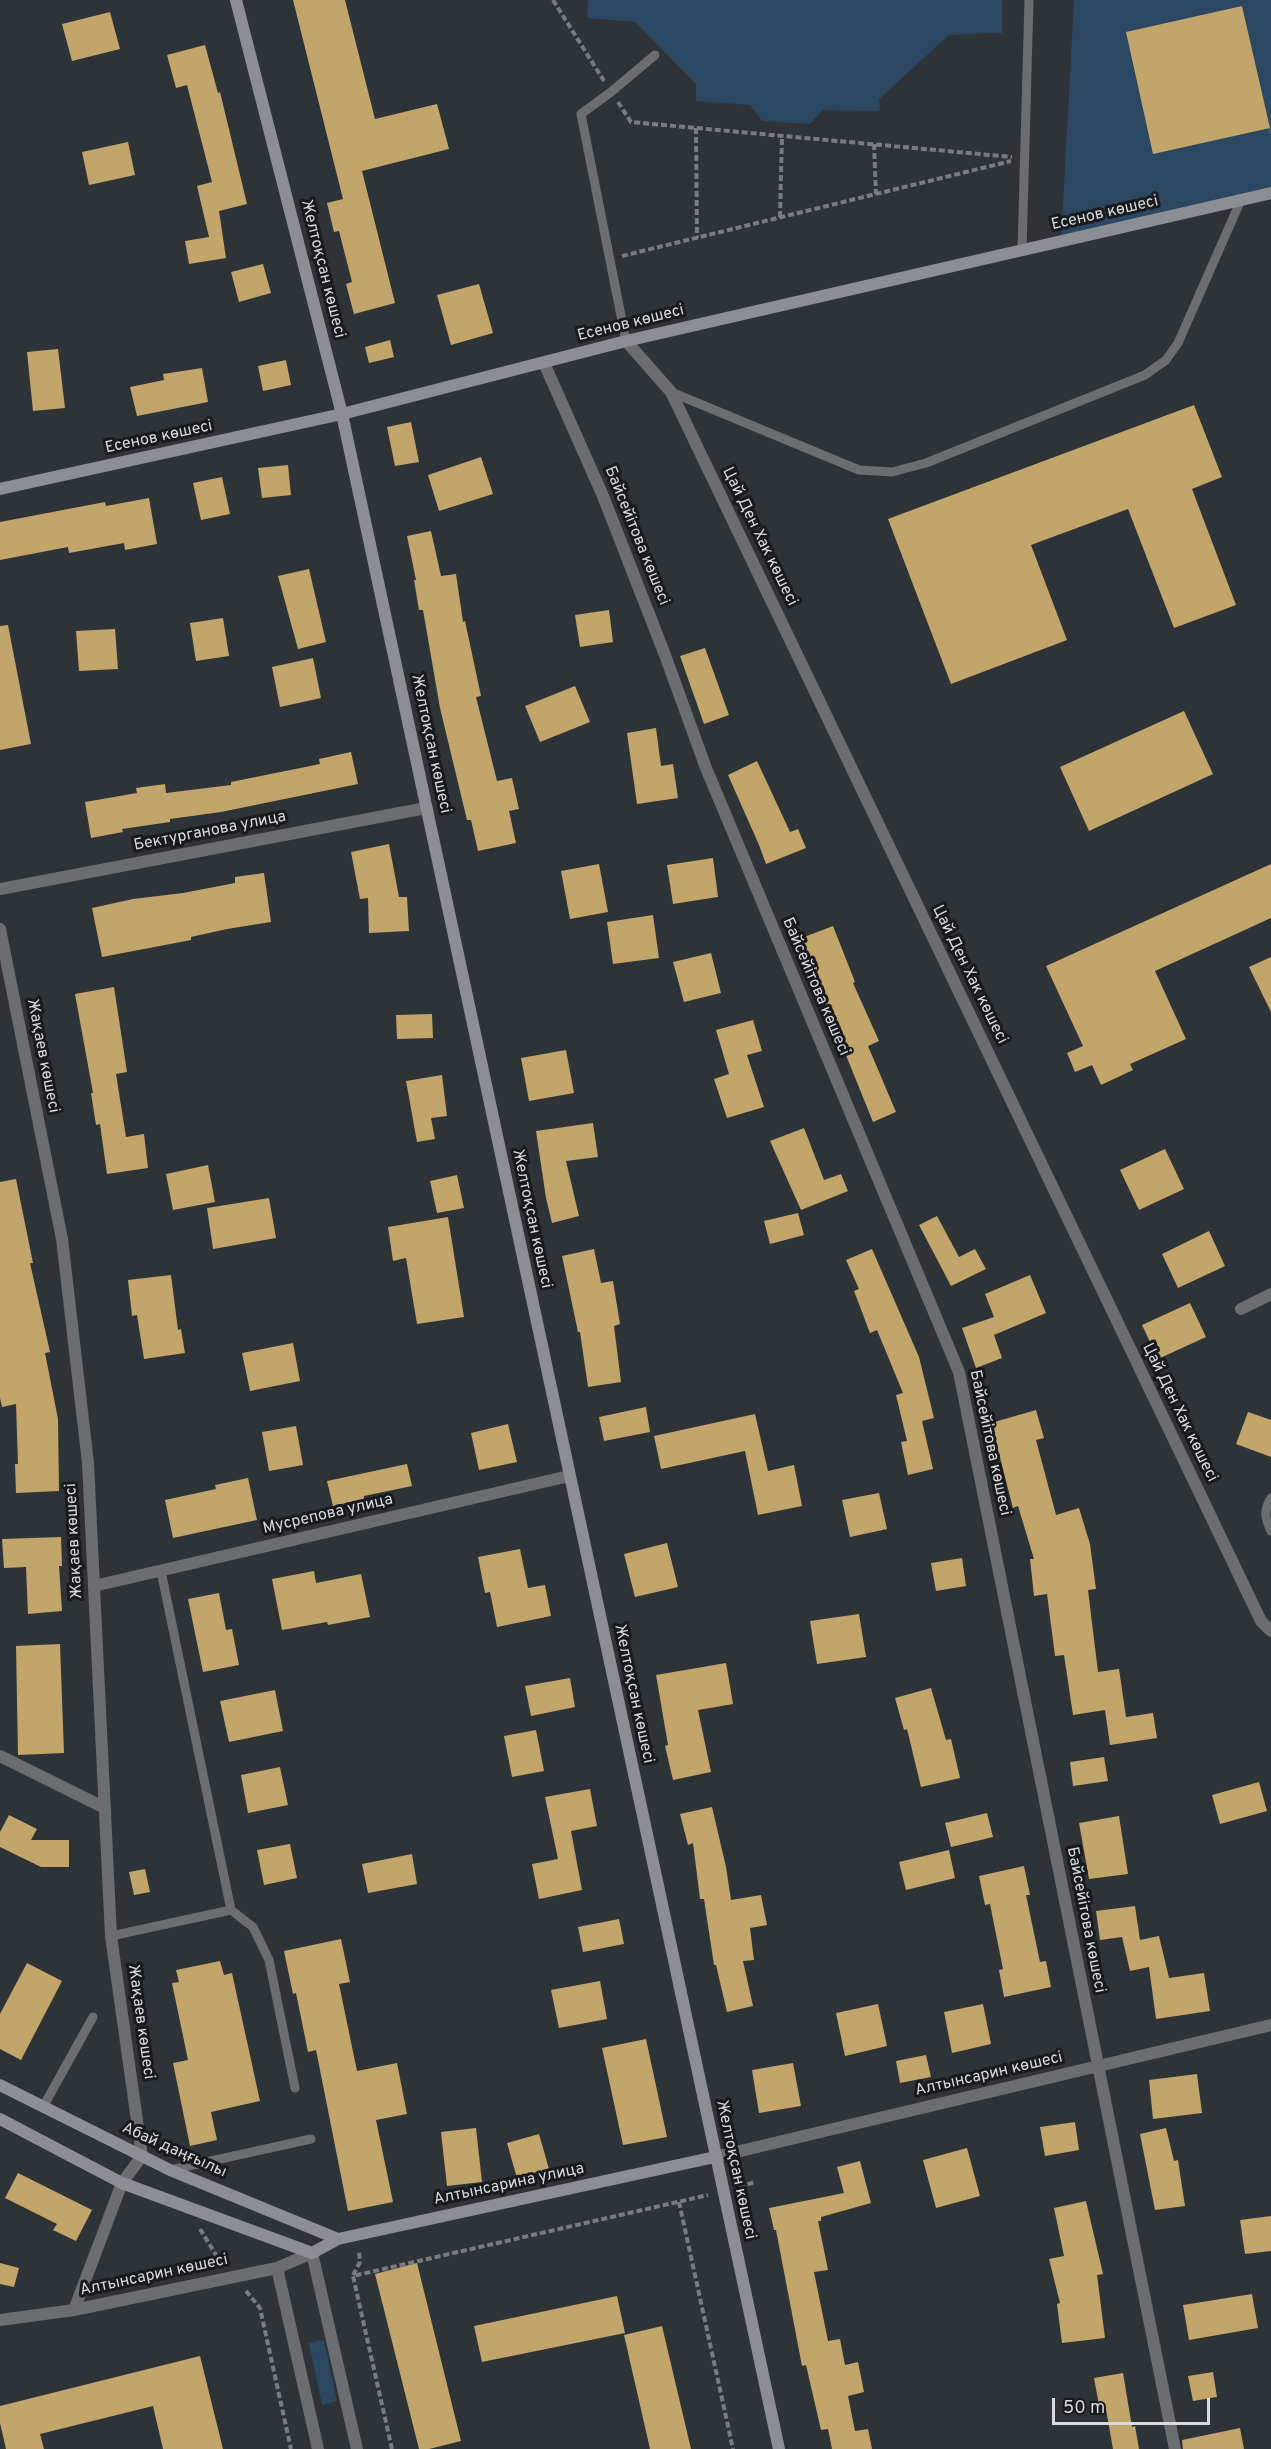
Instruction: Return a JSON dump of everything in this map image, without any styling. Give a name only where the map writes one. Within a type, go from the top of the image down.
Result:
[{"type":"street","name":"Желтоқсан көшесі","points":[[236,0],[342,414],[779,2449]]},
{"type":"street","name":"Есенов көшесі","points":[[0,489],[342,414],[626,341],[1271,193]]},
{"type":"street","name":"Цай Ден Хак көшесі","points":[[626,341],[670,392],[1261,1622],[1271,1631]]},
{"type":"street","name":"Байсейітова көшесі","points":[[544,363],[603,496],[706,768],[959,1372],[1174,2449]]},
{"type":"street","name":"Бектурганова улица","points":[[0,889],[426,808]]},
{"type":"street","name":"Жақаев көшесі","points":[[0,929],[62,1239],[88,1463],[111,1936],[142,2156]]},
{"type":"street","points":[[1241,1309],[1271,1294]]},
{"type":"street","name":"Мусрепова улица","points":[[94,1586],[570,1476]]},
{"type":"street","points":[[0,1756],[105,1808]]},
{"type":"street","name":"Алтынсарин көшесі","points":[[715,2157],[1271,2025]]},
{"type":"street","name":"Абай даңғылы","points":[[0,2085],[170,2170],[338,2238]]},
{"type":"street","points":[[0,2119],[122,2183],[312,2253],[357,2449]]},
{"type":"street","points":[[74,2310],[122,2183],[142,2156]]},
{"type":"street","name":"Алтынсарина улица","points":[[312,2253],[338,2238],[715,2157]]},
{"type":"street","name":"Алтынсарин көшесі","points":[[0,2320],[74,2310],[277,2268],[312,2253]]},
{"type":"street","points":[[277,2268],[318,2449]]},
{"type":"lane","points":[[1022,250],[1029,0]]},
{"type":"lane","points":[[626,341],[581,114],[611,93],[655,55]]},
{"type":"lane","points":[[670,392],[859,471],[892,472],[926,463],[1145,375],[1166,360],[1178,343],[1241,200]]},
{"type":"lane","points":[[1271,1498],[1264,1509],[1265,1520],[1271,1532]]},
{"type":"lane","points":[[160,1570],[231,1910],[253,1927],[269,1960],[295,2088]]},
{"type":"lane","points":[[111,1936],[231,1910]]},
{"type":"lane","points":[[43,2107],[93,2017]]},
{"type":"lane","points":[[170,2170],[311,2139]]},
{"type":"path","points":[[553,0],[631,122],[1024,158]]},
{"type":"path","points":[[696,128],[697,238]]},
{"type":"path","points":[[780,218],[782,136]]},
{"type":"path","points":[[874,144],[876,194]]},
{"type":"path","points":[[610,259],[1024,158]]},
{"type":"path","points":[[353,2276],[723,2192],[755,2182]]},
{"type":"path","points":[[679,2202],[733,2449]]},
{"type":"path","points":[[197,2210],[201,2232],[222,2264],[260,2308],[291,2449]]},
{"type":"path","points":[[356,2235],[360,2262],[353,2276],[392,2449]]},
{"type":"shaded area","points":[[588,0],[1002,0],[1002,33],[949,35],[879,99],[880,111],[823,110],[810,124],[762,121],[750,105],[696,101],[696,84],[635,22],[587,18]]},
{"type":"shaded area","points":[[1074,0],[1271,0],[1271,192],[1061,241]]},
{"type":"shaded area","points":[[324,2340],[337,2401],[322,2405],[309,2343]]},
{"type":"building","points":[[293,0],[345,0],[375,119],[437,104],[449,149],[362,171],[395,303],[354,314],[346,284],[352,282],[339,231],[334,232],[327,203],[343,199]]},
{"type":"building","points":[[1242,6],[1270,128],[1153,154],[1126,32]]},
{"type":"building","points":[[110,12],[120,49],[72,61],[62,24]]},
{"type":"building","points":[[205,45],[218,93],[220,92],[247,204],[219,211],[226,258],[189,264],[185,241],[209,237],[197,186],[212,182],[187,85],[176,88],[167,55]]},
{"type":"building","points":[[128,142],[135,175],[89,185],[82,152]]},
{"type":"building","points":[[263,264],[271,293],[239,302],[231,272]]},
{"type":"building","points":[[479,284],[493,333],[451,345],[437,295]]},
{"type":"building","points":[[390,340],[394,357],[369,363],[365,347]]},
{"type":"building","points":[[58,349],[65,408],[33,411],[27,352]]},
{"type":"building","points":[[286,360],[291,385],[263,391],[258,366]]},
{"type":"building","points":[[202,368],[208,402],[137,416],[130,387],[164,380],[163,374]]},
{"type":"building","points":[[1194,405],[1222,477],[1192,489],[1236,605],[1174,628],[1128,509],[1031,545],[1067,640],[951,684],[888,519]]},
{"type":"building","points":[[411,422],[419,462],[395,466],[387,427]]},
{"type":"building","points":[[481,457],[493,494],[439,511],[428,475]]},
{"type":"building","points":[[288,465],[291,495],[262,498],[258,468]]},
{"type":"building","points":[[222,477],[230,514],[201,520],[193,483]]},
{"type":"building","points":[[149,498],[157,544],[125,550],[124,543],[69,553],[68,547],[0,560],[0,522],[105,502],[106,506]]},
{"type":"building","points":[[431,531],[441,576],[456,574],[463,622],[465,621],[481,696],[476,697],[497,781],[512,778],[519,809],[509,811],[516,843],[478,851],[471,820],[467,820],[440,708],[423,610],[419,610],[414,580],[416,580],[407,536]]},
{"type":"building","points":[[309,569],[326,642],[298,649],[278,576]]},
{"type":"building","points":[[609,610],[613,642],[580,647],[575,615]]},
{"type":"building","points":[[223,618],[229,656],[196,661],[190,623]]},
{"type":"building","points":[[8,625],[31,744],[0,750],[0,626]]},
{"type":"building","points":[[115,629],[118,669],[79,671],[76,631]]},
{"type":"building","points":[[705,648],[729,715],[704,724],[680,656]]},
{"type":"building","points":[[313,658],[321,698],[280,707],[272,667]]},
{"type":"building","points":[[575,686],[590,722],[540,742],[525,706]]},
{"type":"building","points":[[1184,711],[1213,774],[1089,831],[1060,767]]},
{"type":"building","points":[[656,728],[661,766],[673,764],[678,798],[637,804],[627,733]]},
{"type":"building","points":[[351,752],[358,784],[221,812],[170,819],[170,822],[122,829],[123,832],[91,838],[85,802],[137,793],[136,788],[165,784],[166,793],[231,785],[231,782],[320,764],[319,759]]},
{"type":"building","points":[[757,761],[790,832],[798,829],[806,848],[766,864],[728,775]]},
{"type":"building","points":[[389,844],[399,897],[407,897],[409,931],[369,933],[368,898],[360,899],[351,852]]},
{"type":"building","points":[[713,858],[718,897],[673,904],[667,865]]},
{"type":"building","points":[[599,864],[608,912],[570,919],[561,871]]},
{"type":"building","points":[[1271,864],[1271,918],[1155,971],[1186,1039],[1130,1064],[1133,1070],[1101,1085],[1092,1065],[1075,1072],[1067,1053],[1083,1046],[1046,966]]},
{"type":"building","points":[[264,873],[271,922],[227,929],[191,937],[191,940],[102,957],[92,908],[133,899],[183,893],[235,883],[235,877]]},
{"type":"building","points":[[653,915],[659,958],[613,964],[607,922]]},
{"type":"building","points":[[833,926],[855,982],[853,983],[879,1041],[868,1046],[896,1112],[873,1122],[799,939]]},
{"type":"building","points":[[711,953],[721,993],[684,1002],[673,962]]},
{"type":"building","points":[[1271,957],[1271,1012],[1249,967]]},
{"type":"building","points":[[114,987],[127,1072],[116,1074],[126,1137],[144,1134],[148,1168],[107,1174],[100,1124],[96,1125],[91,1093],[93,1093],[75,994]]},
{"type":"building","points":[[432,1014],[433,1038],[397,1039],[396,1015]]},
{"type":"building","points":[[753,1020],[762,1051],[747,1055],[764,1107],[727,1118],[714,1079],[729,1074],[716,1030]]},
{"type":"building","points":[[566,1050],[574,1093],[529,1101],[521,1058]]},
{"type":"building","points":[[442,1075],[447,1116],[431,1118],[435,1139],[417,1142],[406,1081]]},
{"type":"building","points":[[593,1123],[598,1157],[566,1161],[579,1216],[552,1223],[536,1131]]},
{"type":"building","points":[[804,1128],[824,1180],[841,1174],[848,1191],[801,1210],[770,1141]]},
{"type":"building","points":[[1165,1149],[1184,1189],[1139,1210],[1120,1170]]},
{"type":"building","points":[[208,1165],[215,1202],[173,1210],[166,1174]]},
{"type":"building","points":[[457,1175],[464,1208],[437,1213],[430,1181]]},
{"type":"building","points":[[16,1179],[33,1263],[30,1263],[50,1352],[45,1353],[58,1419],[59,1491],[16,1493],[15,1464],[18,1464],[16,1404],[2,1407],[0,1398],[0,1182]]},
{"type":"building","points":[[269,1198],[276,1238],[213,1249],[207,1208]]},
{"type":"building","points":[[798,1213],[804,1235],[770,1244],[764,1221]]},
{"type":"building","points":[[937,1216],[959,1257],[975,1249],[986,1269],[951,1286],[919,1225]]},
{"type":"building","points":[[448,1217],[464,1317],[417,1324],[406,1258],[393,1261],[388,1227]]},
{"type":"building","points":[[1209,1231],[1225,1266],[1178,1288],[1162,1254]]},
{"type":"building","points":[[594,1249],[601,1283],[613,1281],[620,1324],[614,1326],[621,1382],[588,1387],[580,1332],[578,1332],[562,1256]]},
{"type":"building","points":[[872,1249],[919,1357],[934,1418],[922,1421],[933,1469],[908,1475],[901,1442],[907,1441],[896,1395],[903,1393],[877,1330],[870,1333],[854,1291],[859,1289],[846,1260]]},
{"type":"building","points":[[171,1275],[178,1330],[181,1329],[185,1353],[144,1359],[137,1315],[132,1316],[128,1280]]},
{"type":"building","points":[[1030,1275],[1046,1313],[994,1335],[1002,1358],[976,1368],[962,1328],[994,1317],[985,1294]]},
{"type":"building","points":[[1190,1303],[1206,1337],[1158,1359],[1142,1325]]},
{"type":"building","points":[[293,1343],[300,1381],[250,1391],[242,1353]]},
{"type":"building","points":[[646,1407],[650,1432],[604,1441],[599,1417]]},
{"type":"building","points":[[1036,1410],[1044,1438],[1036,1440],[1056,1515],[1079,1508],[1090,1544],[1096,1589],[1088,1590],[1098,1672],[1119,1669],[1126,1717],[1153,1713],[1157,1738],[1110,1745],[1105,1710],[1073,1715],[1064,1655],[1055,1656],[1047,1594],[1034,1596],[1030,1559],[1034,1559],[1018,1506],[1013,1508],[991,1423]]},
{"type":"building","points":[[1248,1412],[1271,1420],[1271,1457],[1236,1444]]},
{"type":"building","points":[[755,1414],[768,1471],[794,1465],[802,1506],[758,1515],[745,1451],[661,1469],[654,1436]]},
{"type":"building","points":[[508,1424],[517,1462],[479,1470],[471,1433]]},
{"type":"building","points":[[296,1426],[303,1465],[269,1471],[262,1432]]},
{"type":"building","points":[[407,1464],[412,1486],[364,1496],[364,1499],[333,1506],[327,1481]]},
{"type":"building","points":[[248,1478],[257,1520],[173,1538],[165,1500],[216,1489],[215,1485]]},
{"type":"building","points":[[879,1493],[887,1529],[850,1537],[842,1500]]},
{"type":"building","points":[[61,1537],[62,1566],[59,1566],[62,1611],[28,1614],[26,1567],[4,1568],[2,1539]]},
{"type":"building","points":[[667,1543],[678,1587],[635,1597],[624,1554]]},
{"type":"building","points":[[520,1549],[528,1588],[545,1585],[551,1616],[497,1627],[490,1592],[485,1593],[478,1557]]},
{"type":"building","points":[[962,1558],[966,1586],[936,1591],[931,1563]]},
{"type":"building","points":[[314,1571],[316,1583],[361,1574],[370,1617],[282,1630],[272,1579]]},
{"type":"building","points":[[219,1593],[226,1630],[232,1629],[239,1665],[203,1672],[188,1599]]},
{"type":"building","points":[[859,1614],[866,1657],[817,1664],[810,1621]]},
{"type":"building","points":[[60,1644],[64,1753],[18,1755],[16,1646]]},
{"type":"building","points":[[726,1663],[733,1704],[698,1710],[711,1772],[673,1780],[665,1746],[668,1745],[656,1675]]},
{"type":"building","points":[[570,1678],[575,1707],[531,1716],[525,1686]]},
{"type":"building","points":[[931,1688],[946,1740],[951,1739],[960,1778],[921,1787],[907,1729],[904,1730],[895,1698]]},
{"type":"building","points":[[275,1690],[283,1731],[229,1742],[220,1701]]},
{"type":"building","points":[[536,1730],[544,1771],[512,1777],[504,1736]]},
{"type":"building","points":[[1104,1757],[1108,1781],[1073,1786],[1070,1762]]},
{"type":"building","points":[[280,1767],[288,1805],[248,1813],[241,1775]]},
{"type":"building","points":[[1259,1782],[1267,1811],[1220,1824],[1212,1795]]},
{"type":"building","points":[[590,1789],[597,1826],[571,1831],[582,1890],[539,1899],[532,1864],[558,1859],[545,1797]]},
{"type":"building","points":[[712,1807],[731,1900],[761,1895],[767,1925],[750,1928],[754,1960],[743,1961],[753,2006],[727,2012],[716,1965],[714,1965],[704,1899],[700,1899],[693,1843],[688,1845],[680,1814]]},
{"type":"building","points":[[987,1813],[993,1837],[951,1847],[945,1823]]},
{"type":"building","points":[[9,1815],[37,1829],[31,1840],[69,1840],[69,1867],[41,1867],[0,1847],[0,1832]]},
{"type":"building","points":[[1119,1816],[1128,1874],[1089,1879],[1079,1823]]},
{"type":"building","points":[[290,1844],[297,1878],[264,1885],[257,1850]]},
{"type":"building","points":[[949,1850],[955,1878],[906,1890],[899,1862]]},
{"type":"building","points":[[412,1854],[417,1884],[368,1893],[362,1864]]},
{"type":"building","points":[[1024,1866],[1030,1895],[1026,1895],[1040,1962],[1046,1961],[1051,1987],[1004,1997],[999,1970],[1003,1969],[990,1904],[985,1905],[979,1876]]},
{"type":"building","points":[[145,1869],[150,1892],[134,1895],[129,1872]]},
{"type":"building","points":[[1135,1906],[1140,1940],[1159,1936],[1169,1978],[1204,1973],[1210,2011],[1156,2019],[1149,1967],[1130,1971],[1122,1937],[1100,1940],[1096,1911]]},
{"type":"building","points":[[619,1919],[624,1944],[583,1952],[578,1927]]},
{"type":"building","points":[[341,1939],[350,1982],[339,1984],[357,2071],[397,2063],[407,2114],[376,2120],[393,2202],[348,2211],[316,2050],[308,2052],[296,1993],[293,1994],[284,1951]]},
{"type":"building","points":[[220,1961],[224,1975],[232,1973],[260,2101],[211,2112],[217,2140],[190,2146],[173,2063],[188,2060],[172,1983],[179,1982],[176,1970]]},
{"type":"building","points":[[27,1963],[62,1981],[21,2060],[0,2049],[0,2014]]},
{"type":"building","points":[[600,1981],[607,2019],[559,2028],[551,1990]]},
{"type":"building","points":[[878,2004],[887,2046],[845,2056],[836,2013]]},
{"type":"building","points":[[983,2004],[991,2044],[952,2053],[944,2012]]},
{"type":"building","points":[[646,2039],[667,2137],[623,2145],[602,2048]]},
{"type":"building","points":[[926,2055],[931,2077],[900,2083],[896,2061]]},
{"type":"building","points":[[793,2063],[801,2106],[759,2113],[752,2070]]},
{"type":"building","points":[[1197,2074],[1202,2113],[1153,2119],[1149,2080]]},
{"type":"building","points":[[1075,2122],[1079,2150],[1045,2156],[1040,2127]]},
{"type":"building","points":[[476,2128],[482,2182],[447,2186],[441,2132]]},
{"type":"building","points":[[1166,2128],[1174,2161],[1178,2160],[1185,2206],[1155,2210],[1140,2134]]},
{"type":"building","points":[[539,2134],[549,2169],[517,2178],[507,2143]]},
{"type":"building","points":[[967,2148],[980,2196],[936,2208],[923,2160]]},
{"type":"building","points":[[860,2161],[871,2203],[821,2217],[821,2221],[818,2221],[828,2270],[814,2272],[828,2341],[840,2339],[845,2365],[858,2362],[864,2392],[848,2396],[855,2431],[868,2429],[872,2449],[832,2449],[828,2429],[821,2430],[806,2365],[802,2366],[776,2230],[774,2230],[769,2208],[844,2193],[837,2167]]},
{"type":"building","points":[[18,2173],[92,2210],[76,2241],[53,2230],[57,2224],[5,2198]]},
{"type":"building","points":[[1086,2201],[1103,2274],[1097,2275],[1105,2338],[1062,2343],[1057,2304],[1060,2303],[1049,2259],[1064,2256],[1054,2208]]},
{"type":"building","points":[[1271,2216],[1271,2251],[1245,2254],[1240,2220]]},
{"type":"building","points":[[0,2263],[19,2268],[14,2287],[0,2284]]},
{"type":"building","points":[[417,2263],[461,2441],[429,2449],[419,2449],[375,2274]]},
{"type":"building","points":[[1252,2294],[1258,2328],[1189,2340],[1183,2305]]},
{"type":"building","points":[[617,2296],[625,2333],[482,2362],[474,2326]]},
{"type":"building","points":[[662,2326],[691,2449],[650,2449],[624,2335]]},
{"type":"building","points":[[200,2356],[223,2449],[163,2449],[153,2406],[40,2434],[44,2449],[6,2449],[0,2423],[0,2406]]},
{"type":"building","points":[[1213,2372],[1217,2397],[1193,2401],[1188,2376]]},
{"type":"building","points":[[1123,2373],[1132,2427],[1135,2426],[1139,2449],[1113,2449],[1105,2404],[1099,2405],[1094,2378]]},
{"type":"building","points":[[1240,2428],[1244,2449],[1183,2449],[1182,2440]]}]
